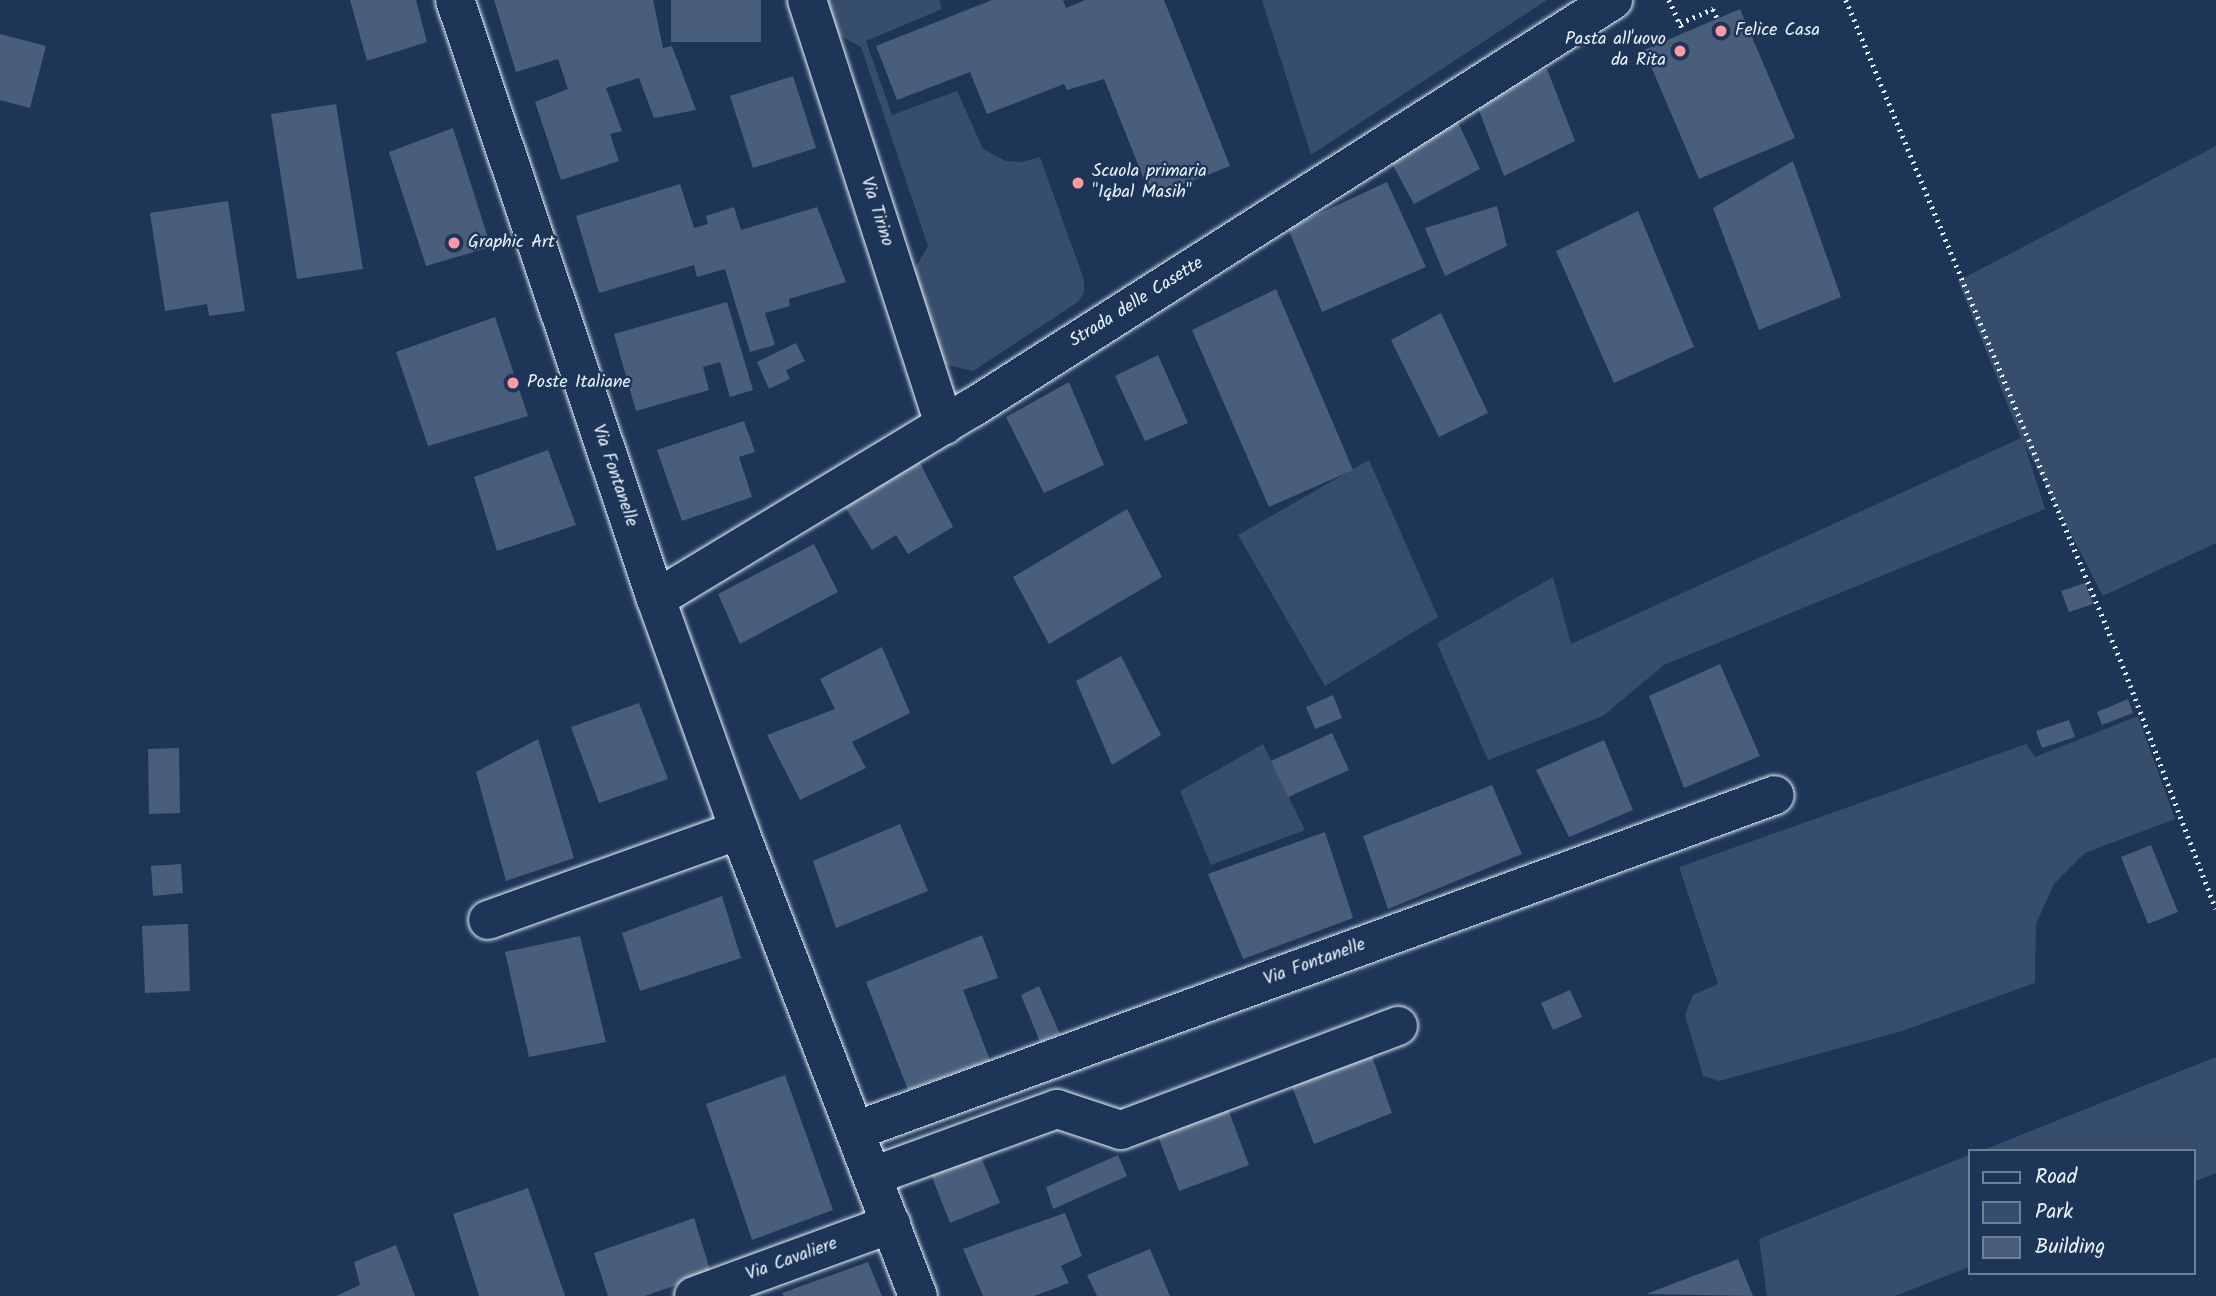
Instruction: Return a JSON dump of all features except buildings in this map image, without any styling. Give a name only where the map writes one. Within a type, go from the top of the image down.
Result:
[{"type":"street","name":"Via Fontanelle","points":[[455,0],[656,599],[739,830],[918,1296]]},
{"type":"street","name":"Via Tirino","points":[[807,0],[944,425]]},
{"type":"street","name":"Strada delle Casette","points":[[656,599],[944,425],[1614,0]]},
{"type":"street","name":"Via Fontanelle","points":[[855,1131],[1775,794]]},
{"type":"street","points":[[488,919],[739,830]]},
{"type":"street","points":[[873,1176],[1057,1109],[1121,1130],[1398,1026]]},
{"type":"street","name":"Via Cavaliere","points":[[694,1296],[891,1224]]},
{"type":"path","points":[[1670,0],[1684,32]]},
{"type":"path","points":[[1846,0],[2123,666],[2216,909]]},
{"type":"path","points":[[1680,23],[1713,9],[1717,19]]},
{"type":"green space","points":[[826,0],[939,0],[942,9],[866,41],[892,115],[957,91],[983,149],[1006,161],[1022,162],[1040,157],[1084,280],[1084,293],[1078,302],[973,371],[938,363],[910,277],[928,246],[861,47],[829,29]]},
{"type":"green space","points":[[1262,0],[1547,0],[1311,155]]},
{"type":"green space","points":[[2216,146],[2216,543],[2103,596],[2024,443],[2045,509],[1664,665],[1603,716],[1488,760],[1437,643],[1553,577],[1571,644],[2021,438],[1958,281]]},
{"type":"green space","points":[[1369,460],[1438,617],[1325,686],[1238,535]]},
{"type":"green space","points":[[2138,716],[2175,819],[2085,853],[2054,884],[2036,924],[2035,983],[1902,1031],[1719,1081],[1703,1076],[1685,1015],[1693,995],[1718,984],[1679,867],[2026,744],[2035,757]]},
{"type":"green space","points":[[1263,744],[1305,830],[1211,865],[1180,791]]},
{"type":"green space","points":[[2216,1057],[2216,1173],[2195,1181],[2195,1149],[1986,1149]]},
{"type":"green space","points":[[1968,1155],[1968,1267],[1895,1296],[1767,1296],[1759,1239]]},
{"type":"place","name":"Felice Casa","points":[[1721,31]]},
{"type":"place","name":"Pasta all'uovo da Rita","points":[[1680,51]]},
{"type":"place","name":"Scuola primaria \"Iqbal Masih\"","points":[[1078,183]]},
{"type":"place","name":"Graphic Art","points":[[454,243]]},
{"type":"place","name":"Poste Italiane","points":[[513,383]]}]
